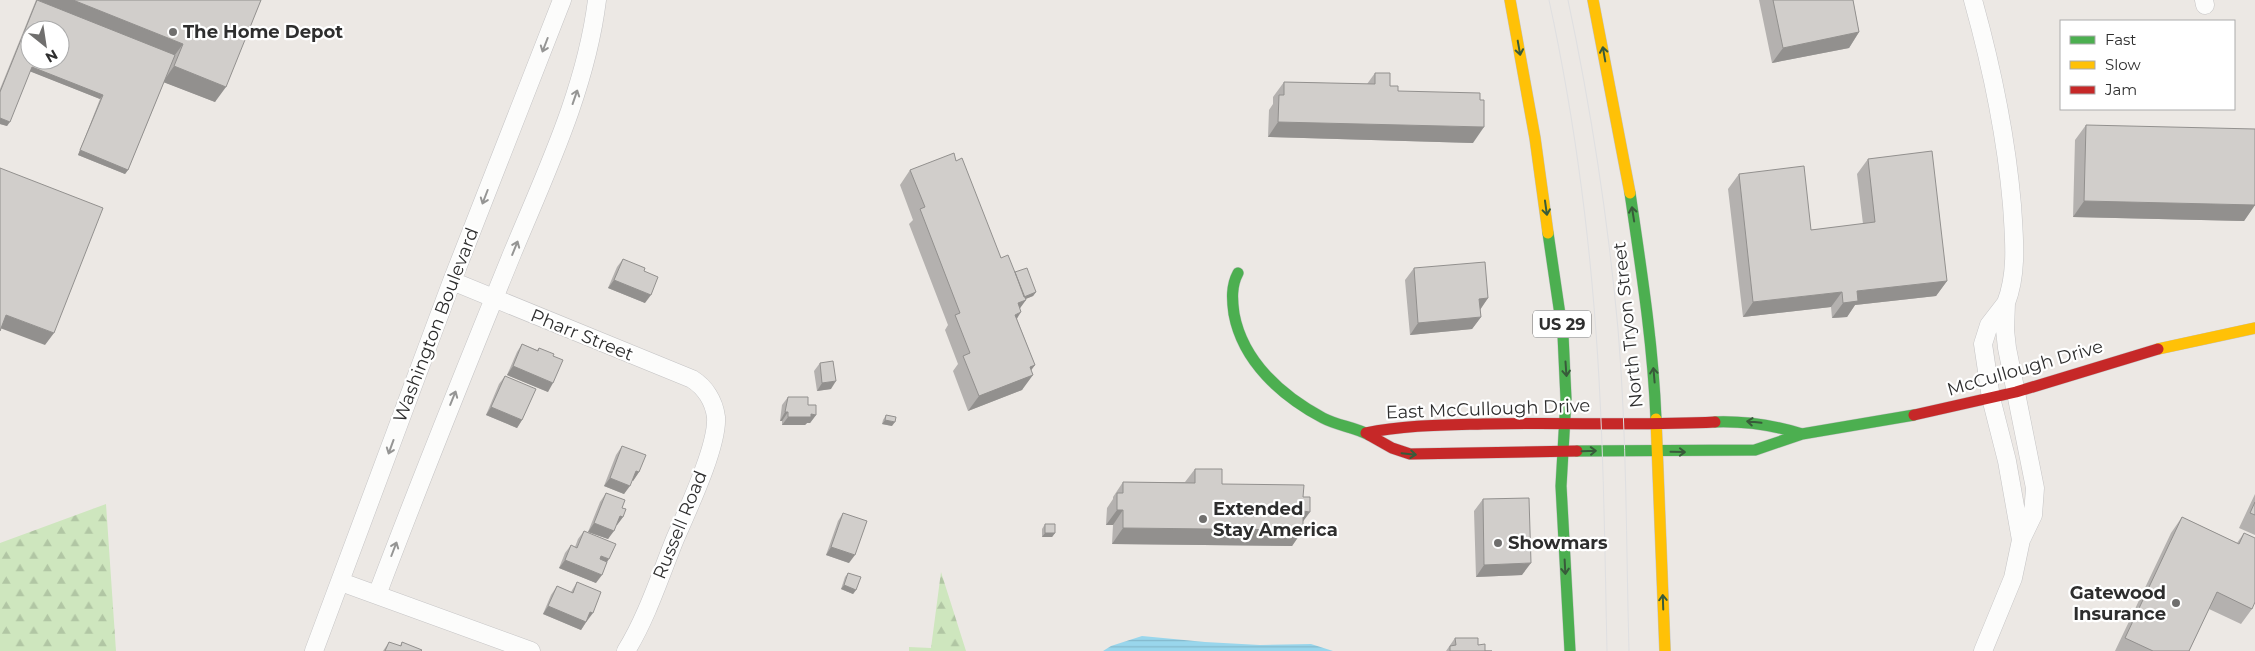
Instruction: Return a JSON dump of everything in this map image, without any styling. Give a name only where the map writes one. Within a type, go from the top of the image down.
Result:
[{"type":"street","name":"Washington Boulevard","points":[[314,651],[452,281],[562,0]]},
{"type":"street","points":[[376,595],[577,89],[594,21],[597,0]]},
{"type":"street","name":"US 29","points":[[1510,0],[1535,138],[1558,296],[1566,376],[1561,486],[1570,651]]},
{"type":"street","name":"North Tryon Street","points":[[1593,0],[1629,185],[1642,272],[1654,378],[1665,651]]},
{"type":"street","points":[[1973,0],[1996,90],[2008,160],[2014,253],[2012,284],[2006,303],[2006,339],[2035,488],[2033,515],[2021,540],[2013,578],[1983,651]]},
{"type":"street","name":"East McCullough Drive","points":[[1238,273],[1233,287],[1234,319],[1244,344],[1260,366],[1283,391],[1302,407],[1324,419],[1366,433],[1386,447],[1410,454],[1612,450]]},
{"type":"street","name":"Pharr Street","points":[[452,281],[692,380],[699,384],[708,395]]},
{"type":"street","points":[[2006,303],[1989,325],[1984,337],[1984,352],[1991,398],[2006,461],[2021,540]]},
{"type":"street","name":"McCullough Drive","points":[[1612,450],[1740,452],[1755,450],[1802,434],[1887,421],[2016,392],[2161,348],[2255,328]]},
{"type":"street","name":"Russell Road","points":[[626,651],[655,588],[698,485],[711,446],[716,417],[714,407],[708,395]]},
{"type":"street","name":"East McCullough Drive","points":[[1366,433],[1414,426],[1565,422],[1612,423]]},
{"type":"street","name":"McCullough Drive","points":[[1612,423],[1745,422],[1780,426],[1802,434]]},
{"type":"street","points":[[341,582],[530,651]]},
{"type":"green space","points":[[106,504],[116,651],[0,651],[0,543]]},
{"type":"green space","points":[[941,572],[966,651],[909,651],[909,647],[931,648]]},
{"type":"water","points":[[1142,636],[1260,645],[1311,644],[1333,651],[1103,651],[1111,646]]},
{"type":"building","points":[[37,0],[175,55],[128,170],[80,150],[103,95],[40,70],[70,70],[70,20],[29,20]]},
{"type":"building","name":"The Home Depot","points":[[73,0],[261,0],[226,87],[174,66],[183,44]]},
{"type":"building","points":[[1773,0],[1853,0],[1859,32],[1783,48]]},
{"type":"building","points":[[20,42],[20,70],[31,70],[10,122],[0,118],[0,92]]},
{"type":"building","points":[[1375,73],[1390,73],[1390,86],[1398,86],[1398,91],[1480,93],[1480,100],[1484,100],[1484,127],[1278,122],[1279,95],[1284,95],[1284,82],[1375,84]]},
{"type":"building","points":[[2086,125],[2255,129],[2255,205],[2084,201]]},
{"type":"building","points":[[1932,151],[1947,281],[1857,291],[1858,301],[1843,303],[1842,292],[1753,302],[1739,174],[1804,166],[1811,230],[1875,222],[1868,159]]},
{"type":"building","points":[[954,153],[956,161],[962,158],[1001,258],[1008,255],[1026,300],[1018,303],[1021,312],[1015,315],[1035,365],[1030,367],[1033,375],[979,396],[963,356],[970,353],[955,315],[960,313],[920,209],[925,207],[910,170]]},
{"type":"building","points":[[0,168],[103,208],[54,333],[6,315],[0,331]]},
{"type":"building","points":[[623,259],[645,268],[644,271],[658,277],[651,295],[614,280]]},
{"type":"building","points":[[1485,262],[1488,298],[1479,299],[1481,317],[1418,323],[1414,268]]},
{"type":"building","points":[[1027,268],[1036,292],[1024,297],[1015,272]]},
{"type":"building","points":[[522,344],[538,351],[539,348],[563,360],[553,383],[513,366]]},
{"type":"building","points":[[833,361],[836,381],[822,383],[820,363]]},
{"type":"building","points":[[505,376],[536,389],[522,420],[491,407]]},
{"type":"building","points":[[788,397],[808,397],[808,405],[816,405],[816,415],[811,414],[811,417],[788,417],[788,412],[785,412]]},
{"type":"building","points":[[886,415],[896,417],[895,422],[885,420]]},
{"type":"building","points":[[622,446],[646,455],[639,472],[636,471],[630,486],[610,478]]},
{"type":"building","name":"Extended Stay America","points":[[1195,469],[1222,469],[1222,484],[1304,485],[1303,497],[1310,497],[1310,512],[1303,511],[1303,530],[1123,528],[1123,510],[1117,510],[1117,493],[1123,493],[1123,482],[1195,483]]},
{"type":"building","points":[[606,493],[625,500],[622,508],[626,509],[623,517],[620,516],[614,531],[594,523]]},
{"type":"building","name":"Showmars","points":[[1529,498],[1531,563],[1484,565],[1483,499]]},
{"type":"building","points":[[2255,502],[2255,515],[2250,513]]},
{"type":"building","points":[[843,513],[867,521],[855,555],[831,547]]},
{"type":"building","points":[[2182,517],[2239,544],[2244,533],[2255,538],[2255,602],[2252,609],[2217,592],[2189,651],[2153,651],[2125,638]]},
{"type":"building","points":[[1045,524],[1055,524],[1055,533],[1045,533]]},
{"type":"building","points":[[584,531],[616,544],[609,559],[601,556],[600,559],[607,562],[602,575],[565,560],[571,545],[577,548]]},
{"type":"building","points":[[848,573],[861,577],[856,590],[844,585]]},
{"type":"building","points":[[577,582],[601,592],[593,613],[590,612],[586,622],[548,606],[557,586],[573,593]]},
{"type":"building","points":[[1455,638],[1478,638],[1478,645],[1485,644],[1485,651],[1450,651],[1450,646],[1456,645]]},
{"type":"building","points":[[389,642],[401,646],[402,642],[422,650],[385,651]]},
{"type":"tram line","points":[[1549,0],[1575,141],[1592,284],[1602,447],[1607,651]]},
{"type":"tram line","points":[[1568,0],[1598,164],[1618,329],[1625,450],[1629,651]]},
{"type":"traffic: fast","points":[[1630,193],[1649,334],[1656,419]]},
{"type":"traffic: fast","points":[[1548,233],[1563,335],[1566,399],[1561,486],[1570,651]]},
{"type":"traffic: fast","points":[[1238,273],[1233,293],[1234,314],[1246,347],[1266,376],[1293,399],[1323,418],[1369,435]]},
{"type":"traffic: fast","points":[[1577,451],[1755,450],[1802,434],[1914,415]]},
{"type":"traffic: fast","points":[[1715,422],[1759,424],[1802,434]]},
{"type":"traffic: slow","points":[[1510,0],[1535,138],[1548,233]]},
{"type":"traffic: slow","points":[[1593,0],[1630,193]]},
{"type":"traffic: slow","points":[[2158,349],[2255,328]]},
{"type":"traffic: slow","points":[[1656,419],[1665,651]]},
{"type":"traffic: jam","points":[[1914,415],[2016,392],[2158,349]]},
{"type":"traffic: jam","points":[[1366,433],[1409,427],[1454,425],[1715,422]]},
{"type":"traffic: jam","points":[[1369,435],[1392,448],[1410,454],[1577,451]]},
{"type":"place","name":"The Home Depot","points":[[173,32]]},
{"type":"place","name":"Extended Stay America","points":[[1203,519]]},
{"type":"place","name":"Showmars","points":[[1498,543]]},
{"type":"place","name":"Gatewood Insurance","points":[[2176,603]]}]
